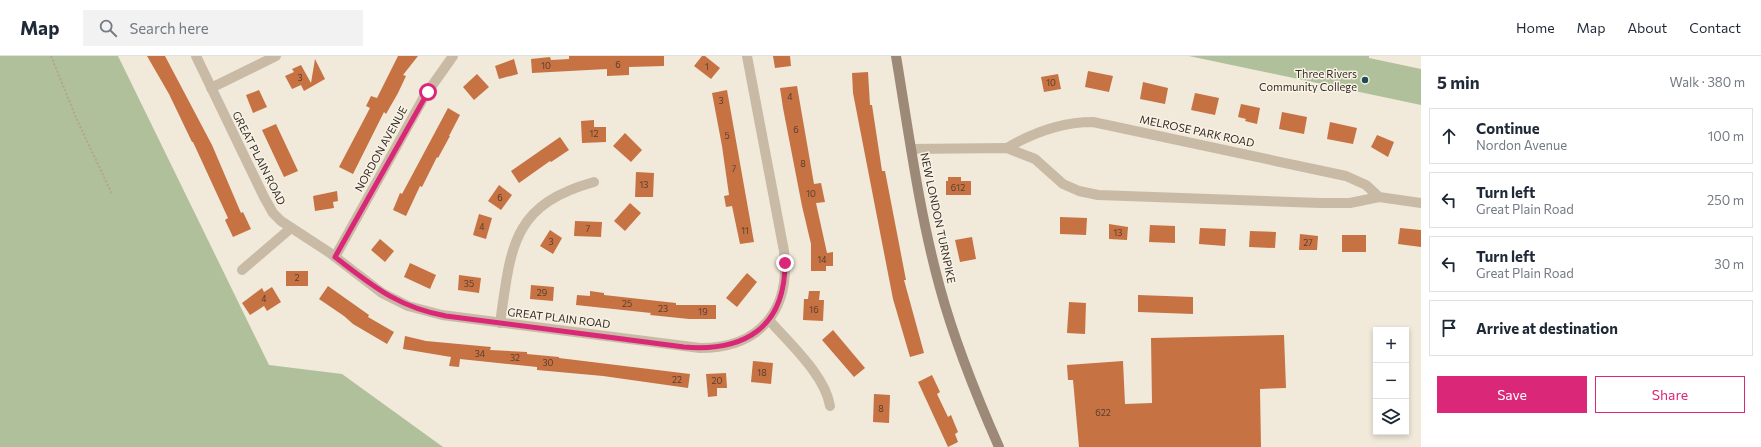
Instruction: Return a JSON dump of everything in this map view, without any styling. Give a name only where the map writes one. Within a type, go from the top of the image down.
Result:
[{"type":"main road","name":"NEW LONDON TURNPIKE","points":[[896,56],[927,235],[944,303],[971,384],[999,447]]},
{"type":"street","name":"GREAT PLAIN ROAD","points":[[196,56],[270,208],[279,220],[335,257],[377,289],[408,306],[442,315],[684,347],[706,348],[725,346],[742,341],[757,332],[769,320],[780,298],[784,279],[785,259],[747,56]]},
{"type":"street","points":[[211,88],[276,56]]},
{"type":"street","name":"NORDON AVENUE","points":[[335,257],[424,98],[453,56]]},
{"type":"street","name":"MELROSE PARK ROAD","points":[[1007,148],[1031,135],[1060,125],[1085,122],[1099,123],[1346,176],[1366,185],[1379,197]]},
{"type":"street","name":"MELROSE PARK ROAD","points":[[911,149],[1007,148],[1035,159],[1063,184],[1089,194],[1320,203],[1350,203],[1379,197],[1421,203]]},
{"type":"street","points":[[500,323],[511,253],[516,237],[525,223],[536,211],[554,198],[594,182]]},
{"type":"street","points":[[242,270],[291,228]]},
{"type":"street","points":[[769,320],[818,378],[826,393],[830,406]]},
{"type":"path","points":[[51,56],[77,120],[112,194]]},
{"type":"green space","points":[[0,56],[118,56],[269,365],[342,374],[443,447],[0,447]]},
{"type":"green space","name":"Three Rivers Community College","points":[[1189,56],[1369,56],[1369,58],[1421,69],[1421,105]]},
{"type":"building","points":[[147,56],[165,56],[212,145],[241,213],[243,212],[251,229],[233,237],[225,220],[228,218],[193,142],[169,94]]},
{"type":"building","points":[[398,56],[418,56],[403,75],[406,76],[398,93],[386,114],[384,112],[353,174],[339,167],[370,108],[366,106],[371,96],[377,98]]},
{"type":"building","points":[[569,56],[664,56],[664,66],[629,67],[629,75],[607,76],[607,69],[532,73],[531,59],[550,57],[551,60],[569,59]]},
{"type":"building","points":[[702,56],[705,56],[720,68],[711,79],[694,66]]},
{"type":"building","points":[[773,56],[790,56],[791,66],[775,68]]},
{"type":"building","points":[[315,59],[325,79],[304,91],[301,85],[292,89],[285,76],[294,72],[292,69],[301,65],[311,83]]},
{"type":"building","points":[[514,59],[518,74],[499,79],[495,66]]},
{"type":"building","points":[[1088,71],[1113,76],[1109,92],[1085,87]]},
{"type":"building","points":[[868,72],[870,105],[872,105],[882,171],[885,171],[906,280],[904,280],[924,353],[910,357],[893,299],[853,93],[852,73]]},
{"type":"building","points":[[477,74],[489,87],[474,100],[463,87]]},
{"type":"building","points":[[1058,74],[1061,89],[1044,92],[1041,77]]},
{"type":"building","points":[[1143,82],[1168,88],[1165,104],[1140,99]]},
{"type":"building","points":[[797,86],[814,184],[821,183],[825,202],[816,203],[827,253],[833,252],[833,266],[826,266],[826,271],[811,271],[811,244],[783,108],[780,88]]},
{"type":"building","points":[[259,90],[267,107],[253,113],[246,95]]},
{"type":"building","points":[[727,90],[754,242],[740,244],[732,206],[726,207],[724,196],[729,195],[712,93]]},
{"type":"building","points":[[1195,93],[1219,98],[1215,115],[1191,110]]},
{"type":"building","points":[[1241,104],[1260,108],[1257,124],[1245,121],[1246,119],[1238,117]]},
{"type":"building","points":[[448,108],[460,115],[450,136],[438,158],[437,157],[422,187],[420,186],[406,216],[393,210],[400,193],[402,194]]},
{"type":"building","points":[[1282,112],[1307,117],[1304,134],[1279,129]]},
{"type":"building","points":[[594,120],[594,127],[606,127],[606,142],[582,143],[581,121]]},
{"type":"building","points":[[1330,122],[1357,128],[1353,144],[1327,139]]},
{"type":"building","points":[[276,124],[298,171],[284,177],[262,130]]},
{"type":"building","points":[[625,133],[642,150],[631,162],[613,146]]},
{"type":"building","points":[[1377,135],[1394,142],[1388,157],[1371,147]]},
{"type":"building","points":[[560,137],[569,150],[551,162],[550,161],[519,183],[511,171]]},
{"type":"building","points":[[636,172],[654,173],[653,197],[635,197]]},
{"type":"building","points":[[948,177],[961,177],[961,181],[971,181],[971,195],[946,195],[946,181],[948,181]]},
{"type":"building","points":[[499,185],[512,195],[501,210],[488,201]]},
{"type":"building","points":[[337,191],[338,201],[333,202],[334,208],[315,211],[313,196]]},
{"type":"building","points":[[630,203],[641,213],[625,231],[614,221]]},
{"type":"building","points":[[479,214],[492,218],[486,239],[473,235]]},
{"type":"building","points":[[1060,217],[1087,218],[1086,235],[1060,234]]},
{"type":"building","points":[[575,221],[602,222],[601,237],[574,236]]},
{"type":"building","points":[[1109,224],[1128,227],[1127,240],[1109,239]]},
{"type":"building","points":[[1150,225],[1175,226],[1175,243],[1149,242]]},
{"type":"building","points":[[1200,228],[1226,229],[1225,246],[1199,244]]},
{"type":"building","points":[[1400,228],[1421,230],[1421,247],[1398,244]]},
{"type":"building","points":[[550,230],[562,238],[553,254],[540,246]]},
{"type":"building","points":[[1250,231],[1276,232],[1275,248],[1249,247]]},
{"type":"building","points":[[1300,234],[1318,236],[1317,250],[1299,250]]},
{"type":"building","points":[[1342,235],[1366,235],[1366,252],[1342,252]]},
{"type":"building","points":[[972,237],[976,259],[960,262],[955,240]]},
{"type":"building","points":[[380,239],[394,251],[385,262],[371,250]]},
{"type":"building","points":[[410,263],[436,275],[430,289],[404,277]]},
{"type":"building","points":[[286,271],[308,271],[308,286],[286,286]]},
{"type":"building","points":[[747,273],[757,282],[737,307],[726,298]]},
{"type":"building","points":[[459,275],[481,278],[479,293],[458,290]]},
{"type":"building","points":[[531,285],[554,287],[553,301],[530,299]]},
{"type":"building","points":[[328,286],[369,315],[368,317],[394,332],[387,344],[353,324],[319,299]]},
{"type":"building","points":[[272,287],[281,302],[267,311],[264,306],[250,315],[242,303],[262,288],[264,292]]},
{"type":"building","points":[[590,291],[604,293],[604,295],[676,303],[676,305],[716,305],[716,319],[689,319],[650,315],[651,313],[576,305],[577,295],[590,296]]},
{"type":"building","points":[[809,291],[820,291],[819,300],[824,300],[823,321],[803,320],[804,299],[808,299]]},
{"type":"building","points":[[1138,295],[1193,297],[1193,314],[1138,312]]},
{"type":"building","points":[[1069,302],[1086,303],[1085,334],[1067,333]]},
{"type":"building","points":[[833,330],[865,368],[854,377],[822,340]]},
{"type":"building","points":[[1284,335],[1286,388],[1260,389],[1261,447],[1079,447],[1073,380],[1068,380],[1067,365],[1123,361],[1125,404],[1152,403],[1151,338]]},
{"type":"building","points":[[405,336],[426,341],[491,347],[490,350],[527,352],[527,354],[690,374],[688,388],[603,376],[537,370],[537,367],[460,359],[459,367],[449,366],[451,357],[403,349]]},
{"type":"building","points":[[753,361],[773,363],[771,384],[751,382]]},
{"type":"building","points":[[726,373],[727,388],[717,388],[717,396],[708,397],[706,374]]},
{"type":"building","points":[[932,375],[940,392],[937,394],[948,417],[951,415],[958,432],[955,434],[958,442],[948,447],[918,382]]},
{"type":"building","points":[[874,394],[890,395],[889,423],[873,422]]},
{"type":"place","name":"Three Rivers Community College","points":[[1365,80]]},
{"type":"route","points":[[428,92],[335,257],[377,289],[399,303],[417,310],[446,316],[684,347],[716,347],[738,343],[757,332],[768,321],[780,298],[784,279],[785,263]]}]
